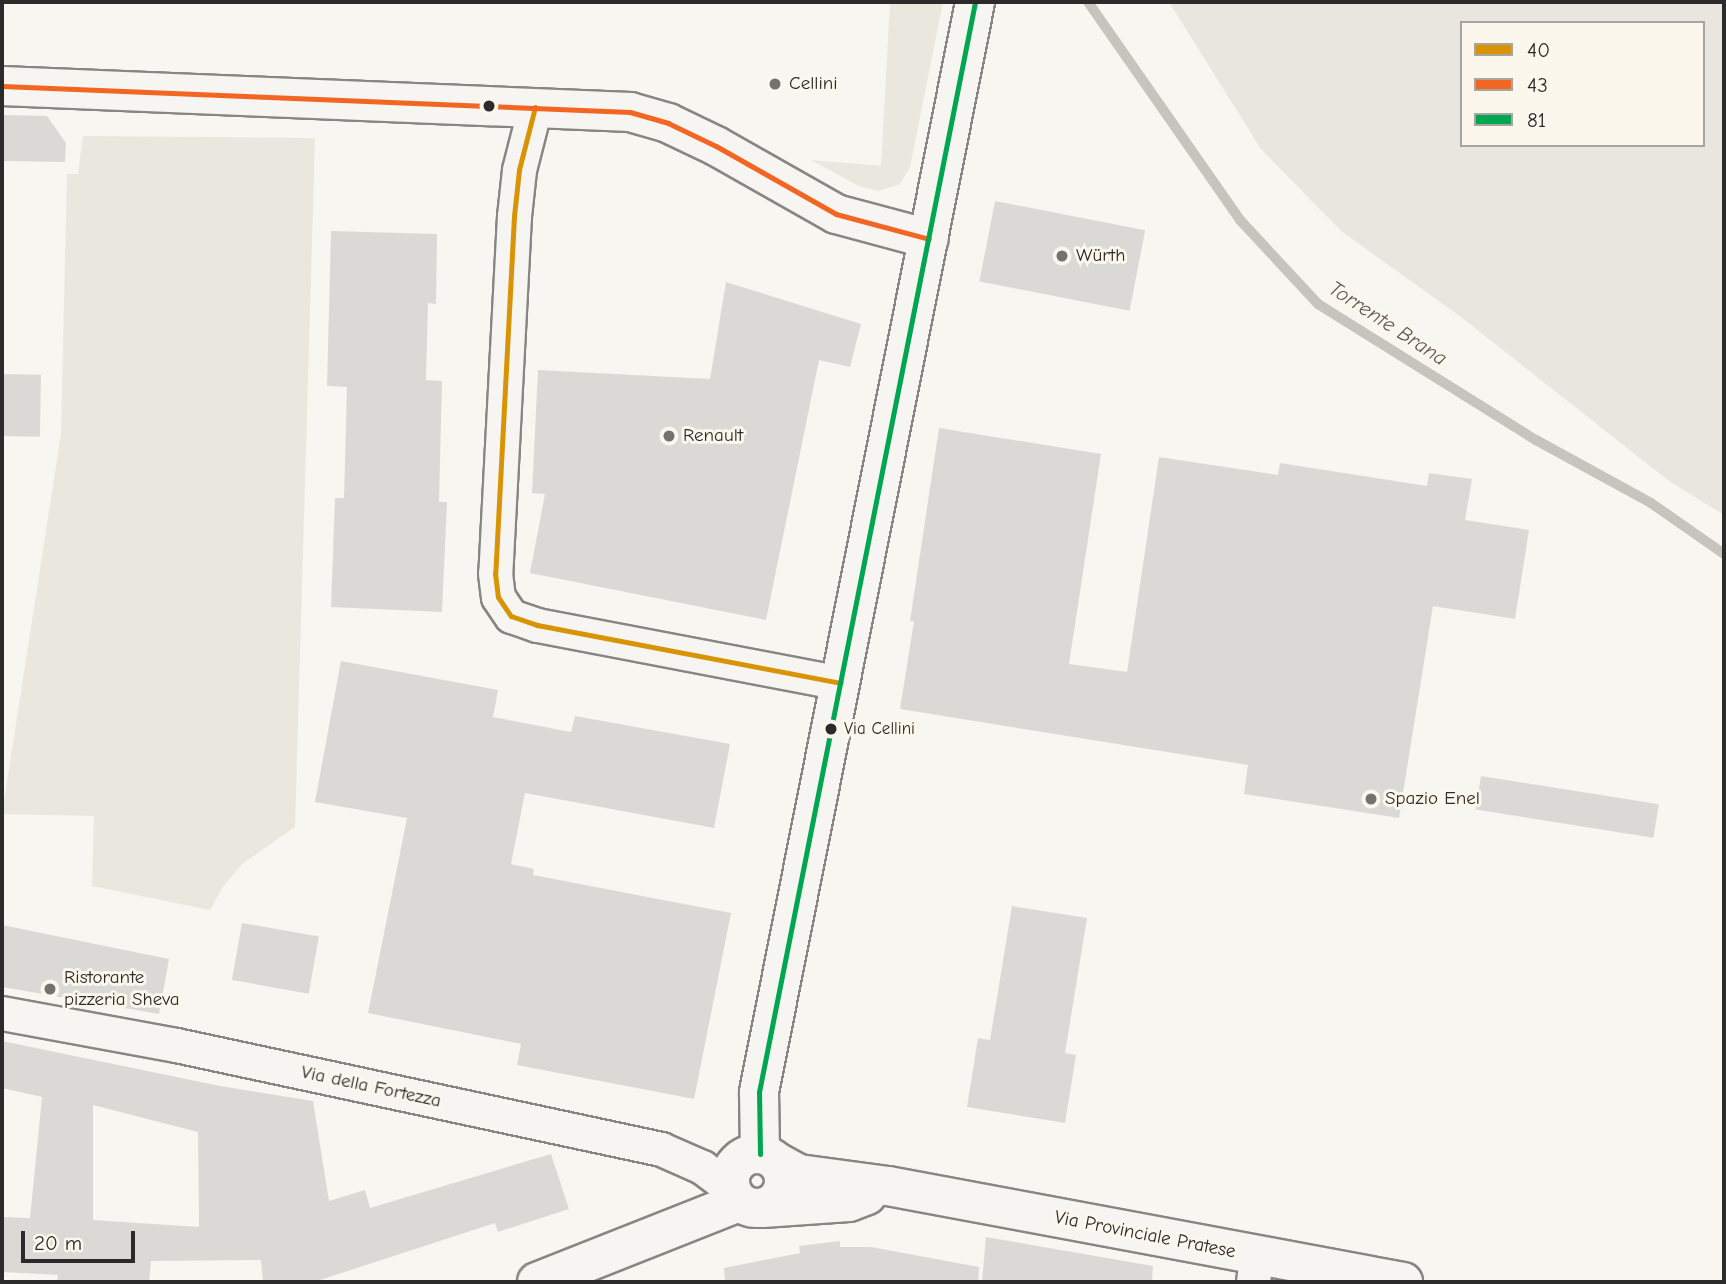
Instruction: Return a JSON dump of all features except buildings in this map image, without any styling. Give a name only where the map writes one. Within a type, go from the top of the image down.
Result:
[{"type":"street","points":[[735,1203],[730,1174],[736,1163],[750,1154],[768,1158],[759,1092],[975,2]]},
{"type":"street","points":[[2,86],[612,110],[649,117],[716,146],[836,214],[929,239]]},
{"type":"street","points":[[535,107],[519,170],[513,216],[495,573],[498,597],[511,616],[537,625],[841,683]]},
{"type":"street","name":"Via della Fortezza","points":[[2,1013],[176,1045],[661,1149],[702,1167],[735,1203]]},
{"type":"street","name":"Via Provinciale Pratese","points":[[768,1158],[799,1174],[888,1186],[1255,1269],[1403,1282]]},
{"type":"street","points":[[537,1282],[735,1203],[849,1202],[888,1186]]},
{"type":"shaded area","points":[[890,2],[943,2],[910,167],[900,184],[878,191],[859,186],[811,160],[881,166]]},
{"type":"shaded area","points":[[1169,2],[1724,2],[1724,515],[1669,481],[1461,317],[1341,231],[1261,149]]},
{"type":"shaded area","points":[[83,136],[315,138],[295,827],[242,864],[222,888],[210,910],[92,886],[94,816],[2,814],[61,434],[67,174],[78,174]]},
{"type":"waterway","name":"Torrente Brana","points":[[1088,2],[1240,220],[1318,304],[1536,440],[1651,503],[1724,554]]},
{"type":"transit line","name":"81","points":[[760,1154],[759,1092],[975,2]]},
{"type":"transit line","name":"43","points":[[2,86],[630,112],[668,123],[716,146],[836,214],[929,239]]},
{"type":"transit line","name":"40","points":[[535,107],[519,170],[514,216],[495,573],[498,597],[511,616],[537,625],[841,683]]},
{"type":"place","name":"Cellini","points":[[775,84]]},
{"type":"place","name":"Würth","points":[[1062,256]]},
{"type":"place","name":"Renault","points":[[669,436]]},
{"type":"place","name":"Via Cellini","points":[[831,729]]},
{"type":"place","name":"Spazio Enel","points":[[1371,799]]},
{"type":"place","name":"Ristorante pizzeria Sheva","points":[[50,989]]}]
